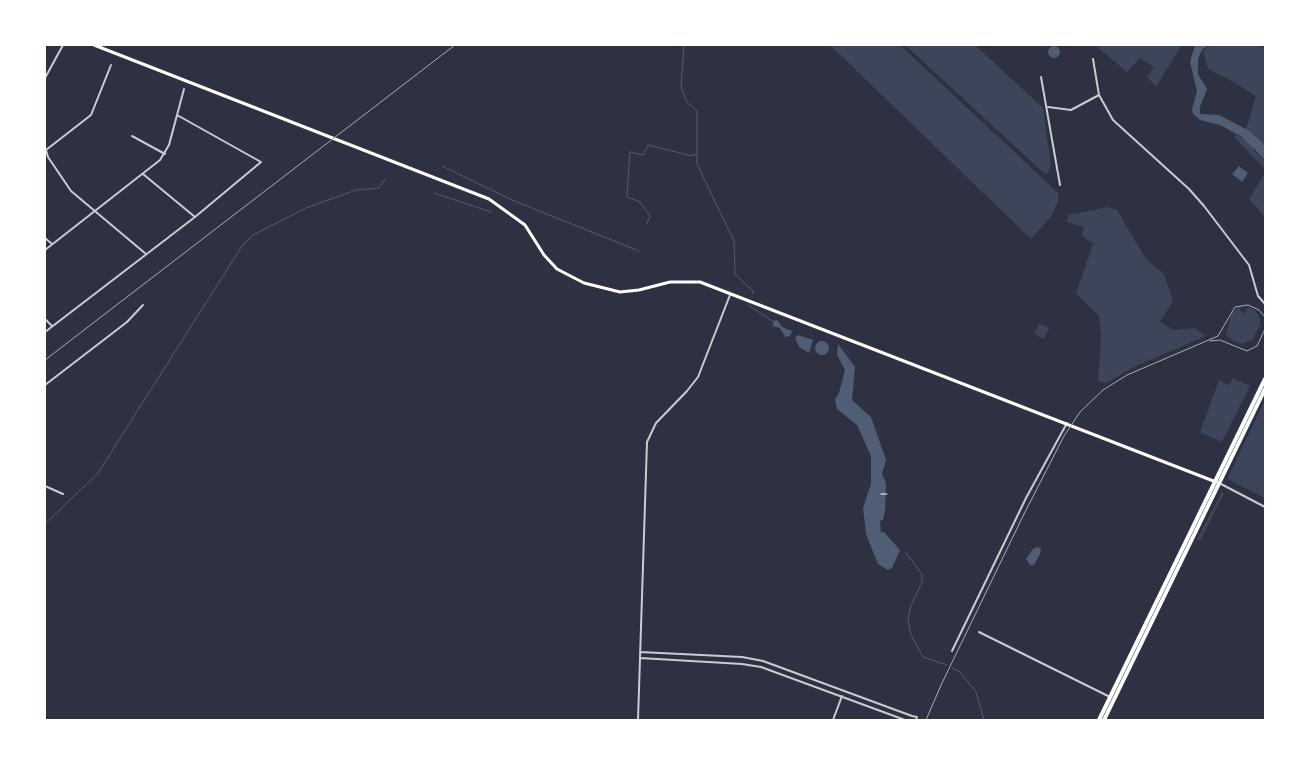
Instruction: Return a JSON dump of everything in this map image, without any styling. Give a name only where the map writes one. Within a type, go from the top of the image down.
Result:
[{"type":"main road","points":[[94,45],[489,200],[501,206],[525,225],[544,255],[557,268],[584,284],[620,292],[683,280],[700,282],[1217,482]]},
{"type":"main road","points":[[1104,720],[1265,379]]},
{"type":"main road","points":[[1099,720],[1265,389]]},
{"type":"street","points":[[45,78],[63,46]]},
{"type":"street","points":[[1093,59],[1099,94],[1114,120],[1189,189],[1241,252],[1249,265],[1258,296],[1265,304]]},
{"type":"street","points":[[111,65],[91,115],[46,150],[71,191],[146,254]]},
{"type":"street","points":[[1041,77],[1043,96],[1048,107],[1047,121],[1060,185]]},
{"type":"street","points":[[45,250],[143,174],[165,154],[184,89]]},
{"type":"street","points":[[1048,107],[1071,110],[1099,94]]},
{"type":"street","points":[[45,332],[195,217],[262,162],[177,115]]},
{"type":"street","points":[[132,136],[165,154]]},
{"type":"street","points":[[143,174],[195,217]]},
{"type":"street","points":[[45,238],[52,244]]},
{"type":"street","points":[[638,720],[647,442],[656,423],[698,377],[730,294]]},
{"type":"street","points":[[45,385],[127,322],[143,305]]},
{"type":"street","points":[[45,319],[52,326]]},
{"type":"street","points":[[952,651],[1026,498],[1067,424]]},
{"type":"street","points":[[1217,482],[1265,507]]},
{"type":"street","points":[[45,486],[63,494]]},
{"type":"street","points":[[979,632],[1110,697]]},
{"type":"street","points":[[640,652],[742,657],[763,661],[907,714],[917,718],[916,720]]},
{"type":"street","points":[[640,658],[752,665],[771,670],[905,720]]},
{"type":"street","points":[[834,720],[842,696]]},
{"type":"path","points":[[881,494],[887,494]]},
{"type":"shaded area","points":[[830,45],[900,45],[1058,193],[1058,202],[1051,217],[1031,239]]},
{"type":"shaded area","points":[[905,45],[975,45],[1043,108],[1051,165],[1048,173],[1045,174]]},
{"type":"shaded area","points":[[1098,45],[1182,45],[1156,87],[1147,77],[1154,67],[1140,58],[1127,72],[1097,47]]},
{"type":"shaded area","points":[[1195,45],[1209,45],[1202,50],[1198,59],[1198,74],[1207,89],[1200,107],[1200,114],[1219,115],[1248,130],[1265,145],[1265,160],[1242,137],[1220,125],[1200,120],[1193,114],[1192,109],[1197,91],[1190,62]]},
{"type":"shaded area","points":[[1210,45],[1259,45],[1265,49],[1265,145],[1246,129],[1256,96],[1208,69],[1203,51]]},
{"type":"shaded area","points":[[1052,46],[1056,46],[1060,52],[1056,58],[1052,58],[1048,54],[1048,50]]},
{"type":"shaded area","points":[[1235,134],[1251,143],[1254,151],[1265,160],[1265,169],[1236,139]]},
{"type":"shaded area","points":[[1239,166],[1248,173],[1242,182],[1232,174]]},
{"type":"shaded area","points":[[1265,173],[1265,217],[1249,199]]},
{"type":"shaded area","points":[[1108,207],[1117,210],[1146,259],[1164,274],[1173,301],[1160,322],[1173,330],[1195,328],[1206,336],[1136,366],[1106,383],[1098,381],[1101,336],[1099,316],[1076,293],[1093,244],[1081,235],[1084,227],[1067,222],[1068,215]]},
{"type":"shaded area","points":[[1241,306],[1240,310],[1244,314],[1248,307],[1255,310],[1260,319],[1260,325],[1252,340],[1242,344],[1233,341],[1226,334],[1232,313]]},
{"type":"shaded area","points":[[777,320],[782,327],[792,331],[790,336],[785,337],[780,328],[773,326],[773,321]]},
{"type":"shaded area","points":[[1039,324],[1049,328],[1044,339],[1034,334]]},
{"type":"shaded area","points":[[798,335],[813,340],[809,353],[799,347],[795,338]]},
{"type":"shaded area","points":[[822,341],[827,343],[829,348],[827,353],[822,355],[817,353],[815,348],[817,343]]},
{"type":"shaded area","points":[[838,344],[855,367],[852,400],[871,417],[886,460],[882,474],[886,483],[885,511],[883,520],[880,521],[881,532],[884,532],[900,550],[892,568],[888,570],[878,564],[866,534],[863,508],[871,484],[871,456],[857,425],[837,409],[835,399],[839,393],[845,370],[837,355]]},
{"type":"shaded area","points":[[1233,378],[1250,386],[1222,442],[1200,432],[1219,380],[1229,385]]},
{"type":"shaded area","points":[[1265,400],[1265,498],[1227,479]]},
{"type":"shaded area","points":[[1222,492],[1224,493],[1200,541],[1197,539]]},
{"type":"shaded area","points":[[1038,547],[1041,549],[1040,554],[1034,565],[1030,565],[1026,559],[1033,549]]},
{"type":"waterway","points":[[684,45],[681,87],[687,102],[697,111],[697,164],[734,241],[735,274],[753,291],[753,294]]},
{"type":"waterway","points":[[647,224],[650,216],[640,202],[627,197],[630,152],[643,155],[648,145],[692,156],[696,154]]},
{"type":"waterway","points":[[442,166],[512,200],[639,251]]},
{"type":"waterway","points":[[45,524],[98,473],[242,246],[253,235],[306,208],[356,190],[379,188],[385,179]]},
{"type":"waterway","points":[[434,193],[491,212]]},
{"type":"waterway","points":[[748,305],[774,322]]},
{"type":"waterway","points":[[906,553],[922,574],[922,582],[910,608],[908,620],[911,635],[923,657],[947,665]]},
{"type":"waterway","points":[[952,668],[960,672],[976,692],[984,720]]},
{"type":"tram line","points":[[926,720],[1024,514],[1064,436],[1080,412],[1103,390],[1127,375],[1218,336],[1235,307],[1248,305],[1259,310],[1265,317]]},
{"type":"tram line","points":[[1210,341],[1220,340],[1247,351],[1257,346],[1265,329]]},
{"type":"railway","points":[[45,360],[455,45]]}]
